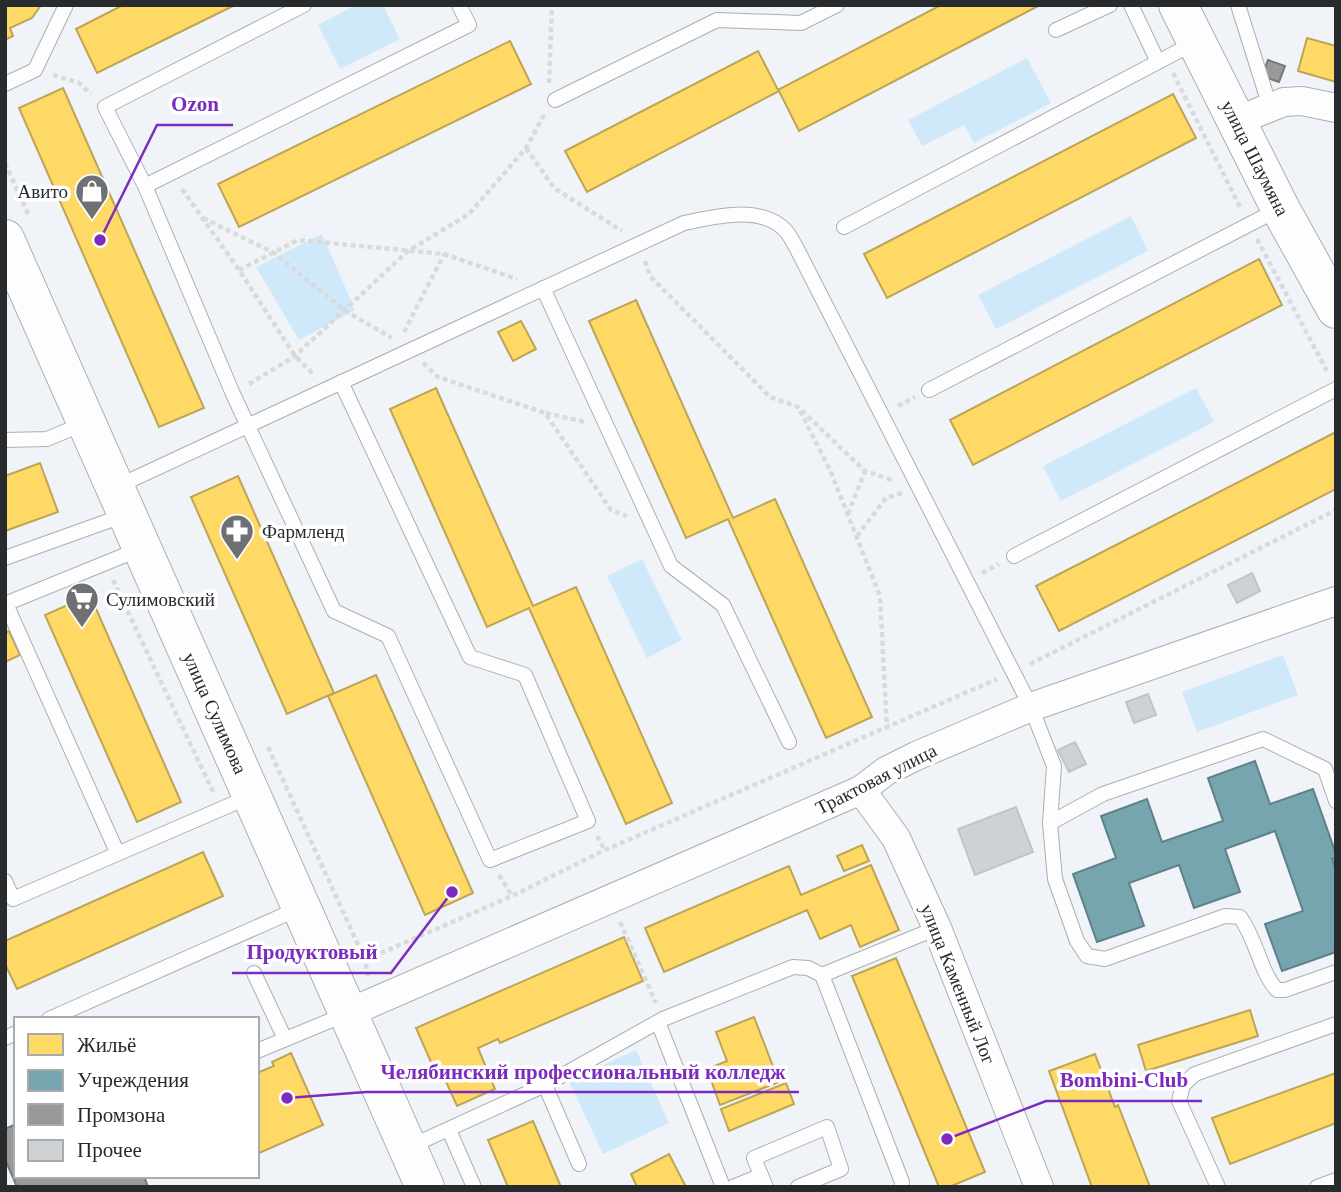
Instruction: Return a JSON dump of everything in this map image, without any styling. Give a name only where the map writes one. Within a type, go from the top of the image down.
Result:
[{"type":"street","name":"улица Шаумяна","points":[[1178,5],[1196,42],[1253,114],[1280,208],[1336,309]]},
{"type":"street","points":[[1253,114],[1284,102],[1303,101],[1336,108]]},
{"type":"street","name":"улица Сулимова","points":[[10,264],[86,423],[425,1187]]},
{"type":"street","name":"Трактовая улица","points":[[348,1013],[861,790],[886,771],[916,756],[1031,707],[1336,601]]},
{"type":"street","name":"улица Каменный Лог","points":[[861,790],[897,838],[937,928],[1039,1187]]},
{"type":"lane","points":[[5,84],[35,69],[66,5]]},
{"type":"lane","points":[[304,5],[105,107],[145,186],[233,394],[334,611],[388,636],[490,860],[588,821],[525,675],[470,657],[341,382]]},
{"type":"lane","points":[[145,186],[468,25],[459,5]]},
{"type":"lane","points":[[550,101],[717,20],[801,23],[837,5]]},
{"type":"lane","points":[[1056,30],[1110,5]]},
{"type":"lane","points":[[1131,5],[1158,62]]},
{"type":"lane","points":[[1238,5],[1253,114]]},
{"type":"lane","points":[[844,226],[1196,42]]},
{"type":"lane","points":[[929,390],[1280,208]]},
{"type":"lane","points":[[117,852],[6,604],[128,517],[248,424],[684,223],[723,215],[765,217],[785,230],[798,251],[966,581],[1015,671],[1031,707],[1054,766],[1050,823],[1055,879],[1077,941],[1087,956],[1105,959],[1224,916],[1240,917],[1251,933],[1269,982],[1277,990],[1286,990],[1336,972]]},
{"type":"lane","points":[[543,288],[671,566],[723,604],[789,742]]},
{"type":"lane","points":[[1014,556],[1336,389]]},
{"type":"lane","points":[[5,440],[47,439],[86,423]]},
{"type":"lane","points":[[5,558],[128,517]]},
{"type":"lane","points":[[1050,823],[1103,793],[1263,739],[1325,769],[1336,801]]},
{"type":"lane","points":[[5,881],[13,899],[251,795]]},
{"type":"lane","points":[[54,1017],[301,907]]},
{"type":"lane","points":[[822,975],[937,928]]},
{"type":"lane","points":[[408,1148],[545,1085],[661,1021],[793,967],[808,968],[822,975],[902,1182],[901,1187]]},
{"type":"lane","points":[[254,973],[285,1039]]},
{"type":"lane","points":[[259,1050],[348,1013]]},
{"type":"lane","points":[[661,1021],[723,1187]]},
{"type":"lane","points":[[1217,1187],[1179,1101],[1183,1084],[1195,1074],[1336,1024]]},
{"type":"lane","points":[[545,1085],[579,1164]]},
{"type":"lane","points":[[733,1187],[763,1181],[754,1158],[827,1127],[841,1169],[798,1187]]},
{"type":"lane","points":[[449,1130],[474,1187]]},
{"type":"lane","points":[[1317,1187],[1336,1180]]},
{"type":"path","points":[[233,394],[295,356],[408,251],[469,214],[526,148],[550,101],[552,5]]},
{"type":"path","points":[[35,69],[79,83],[105,107]]},
{"type":"path","points":[[526,148],[554,188],[639,242],[650,276],[770,397],[798,407],[865,471],[919,488]]},
{"type":"path","points":[[171,174],[295,356]]},
{"type":"path","points":[[203,218],[274,253],[344,310],[399,342],[444,254]]},
{"type":"path","points":[[239,271],[298,240],[444,254],[543,288]]},
{"type":"path","points":[[409,350],[438,377],[545,413],[607,427]]},
{"type":"path","points":[[882,415],[929,390]]},
{"type":"path","points":[[798,407],[830,470],[880,596],[887,729]]},
{"type":"path","points":[[545,413],[611,510],[654,528]]},
{"type":"path","points":[[848,514],[865,471]]},
{"type":"path","points":[[857,537],[886,498],[919,488]]},
{"type":"path","points":[[366,960],[513,896],[605,850],[1015,671],[1336,510]]},
{"type":"path","points":[[966,581],[1014,556]]},
{"type":"path","points":[[610,899],[661,1021]]},
{"type":"shaded area","points":[[356,5],[383,5],[400,39],[340,69],[318,25]]},
{"type":"shaded area","points":[[1027,58],[1051,103],[974,143],[964,125],[922,146],[908,120]]},
{"type":"shaded area","points":[[1131,216],[1148,251],[996,329],[978,295]]},
{"type":"shaded area","points":[[322,234],[355,310],[299,340],[256,267]]},
{"type":"shaded area","points":[[1196,388],[1214,422],[1061,501],[1043,466]]},
{"type":"shaded area","points":[[642,559],[682,640],[647,658],[607,576]]},
{"type":"shaded area","points":[[1283,655],[1298,695],[1197,732],[1182,692]]},
{"type":"shaded area","points":[[636,1050],[669,1123],[603,1154],[569,1081]]},
{"type":"building: Жильё","points":[[5,5],[41,5],[32,18],[10,28],[13,36],[5,40]]},
{"type":"building: Жильё","points":[[123,5],[235,5],[97,73],[76,29]]},
{"type":"building: Жильё","points":[[941,5],[1040,5],[799,131],[779,91],[587,192],[565,151],[758,51],[778,90]]},
{"type":"building: Жильё","points":[[1307,38],[1336,46],[1336,82],[1298,71]]},
{"type":"building: Жильё","points":[[510,41],[531,84],[239,227],[218,184]]},
{"type":"building: Жильё","points":[[63,88],[204,408],[159,427],[19,108]]},
{"type":"building: Жильё","points":[[1173,94],[1196,138],[887,298],[864,254]]},
{"type":"building: Жильё","points":[[1259,259],[1282,305],[973,465],[950,420]]},
{"type":"building: Жильё","points":[[636,300],[733,518],[775,499],[872,717],[826,738],[728,519],[686,538],[589,321]]},
{"type":"building: Жильё","points":[[521,321],[536,349],[513,361],[498,332]]},
{"type":"building: Жильё","points":[[436,388],[533,606],[576,587],[672,803],[626,824],[529,608],[487,627],[390,409]]},
{"type":"building: Жильё","points":[[1336,432],[1336,489],[1059,631],[1036,586]]},
{"type":"building: Жильё","points":[[40,463],[58,512],[5,531],[5,476]]},
{"type":"building: Жильё","points":[[238,476],[334,693],[287,714],[191,497]]},
{"type":"building: Жильё","points":[[90,595],[181,802],[137,822],[45,615]]},
{"type":"building: Жильё","points":[[9,631],[20,655],[5,662],[5,633]]},
{"type":"building: Жильё","points":[[376,675],[473,893],[425,915],[328,696]]},
{"type":"building: Жильё","points":[[862,845],[869,861],[844,871],[837,856]]},
{"type":"building: Жильё","points":[[203,852],[223,896],[17,989],[5,964],[5,941]]},
{"type":"building: Жильё","points":[[871,865],[899,930],[860,947],[851,925],[820,939],[807,910],[664,972],[645,928],[789,866],[801,895]]},
{"type":"building: Жильё","points":[[624,937],[643,981],[500,1043],[498,1039],[478,1048],[495,1089],[457,1106],[443,1075],[438,1078],[416,1028]]},
{"type":"building: Жильё","points":[[896,958],[985,1172],[949,1187],[939,1187],[852,976]]},
{"type":"building: Жильё","points":[[1250,1010],[1258,1036],[1146,1071],[1138,1045]]},
{"type":"building: Жильё","points":[[754,1017],[779,1082],[720,1105],[707,1069],[727,1061],[716,1032]]},
{"type":"building: Жильё","points":[[291,1053],[323,1125],[259,1153],[259,1072],[274,1066],[272,1062]]},
{"type":"building: Жильё","points":[[1095,1054],[1150,1187],[1092,1187],[1049,1071]]},
{"type":"building: Жильё","points":[[1336,1073],[1336,1123],[1230,1164],[1212,1118]]},
{"type":"building: Жильё","points":[[786,1083],[794,1104],[729,1131],[721,1109]]},
{"type":"building: Жильё","points":[[533,1121],[561,1187],[508,1187],[488,1140]]},
{"type":"building: Жильё","points":[[669,1154],[686,1187],[637,1187],[631,1174]]},
{"type":"building: Учреждения","points":[[1255,761],[1270,804],[1313,789],[1336,854],[1336,858],[1332,859],[1336,870],[1336,952],[1282,971],[1265,924],[1303,911],[1275,831],[1225,849],[1240,892],[1194,908],[1179,865],[1129,883],[1144,926],[1097,942],[1073,874],[1116,858],[1101,816],[1147,799],[1162,842],[1223,821],[1208,778]]},
{"type":"building: Промзона","points":[[1268,60],[1285,66],[1279,82],[1262,76]]},
{"type":"building: Промзона","points":[[14,1125],[14,1178],[145,1178],[148,1187],[17,1187],[5,1159],[5,1129]]},
{"type":"building: Прочее","points":[[1252,573],[1260,591],[1237,603],[1228,585]]},
{"type":"building: Прочее","points":[[1148,694],[1156,715],[1134,723],[1126,702]]},
{"type":"building: Прочее","points":[[1075,742],[1086,764],[1069,772],[1058,750]]},
{"type":"building: Прочее","points":[[1016,807],[1033,852],[975,875],[958,829]]},
{"type":"place","name":"Авито","points":[[92,221]]},
{"type":"place","name":"Ozon","points":[[100,240]]},
{"type":"place","name":"Фармленд","points":[[237,561]]},
{"type":"place","name":"Сулимовский","points":[[82,629]]},
{"type":"place","name":"Продуктовый","points":[[452,892]]},
{"type":"place","name":"Челябинский профессиональный колледж","points":[[287,1098]]},
{"type":"place","name":"Bombini-Club","points":[[947,1139]]}]
